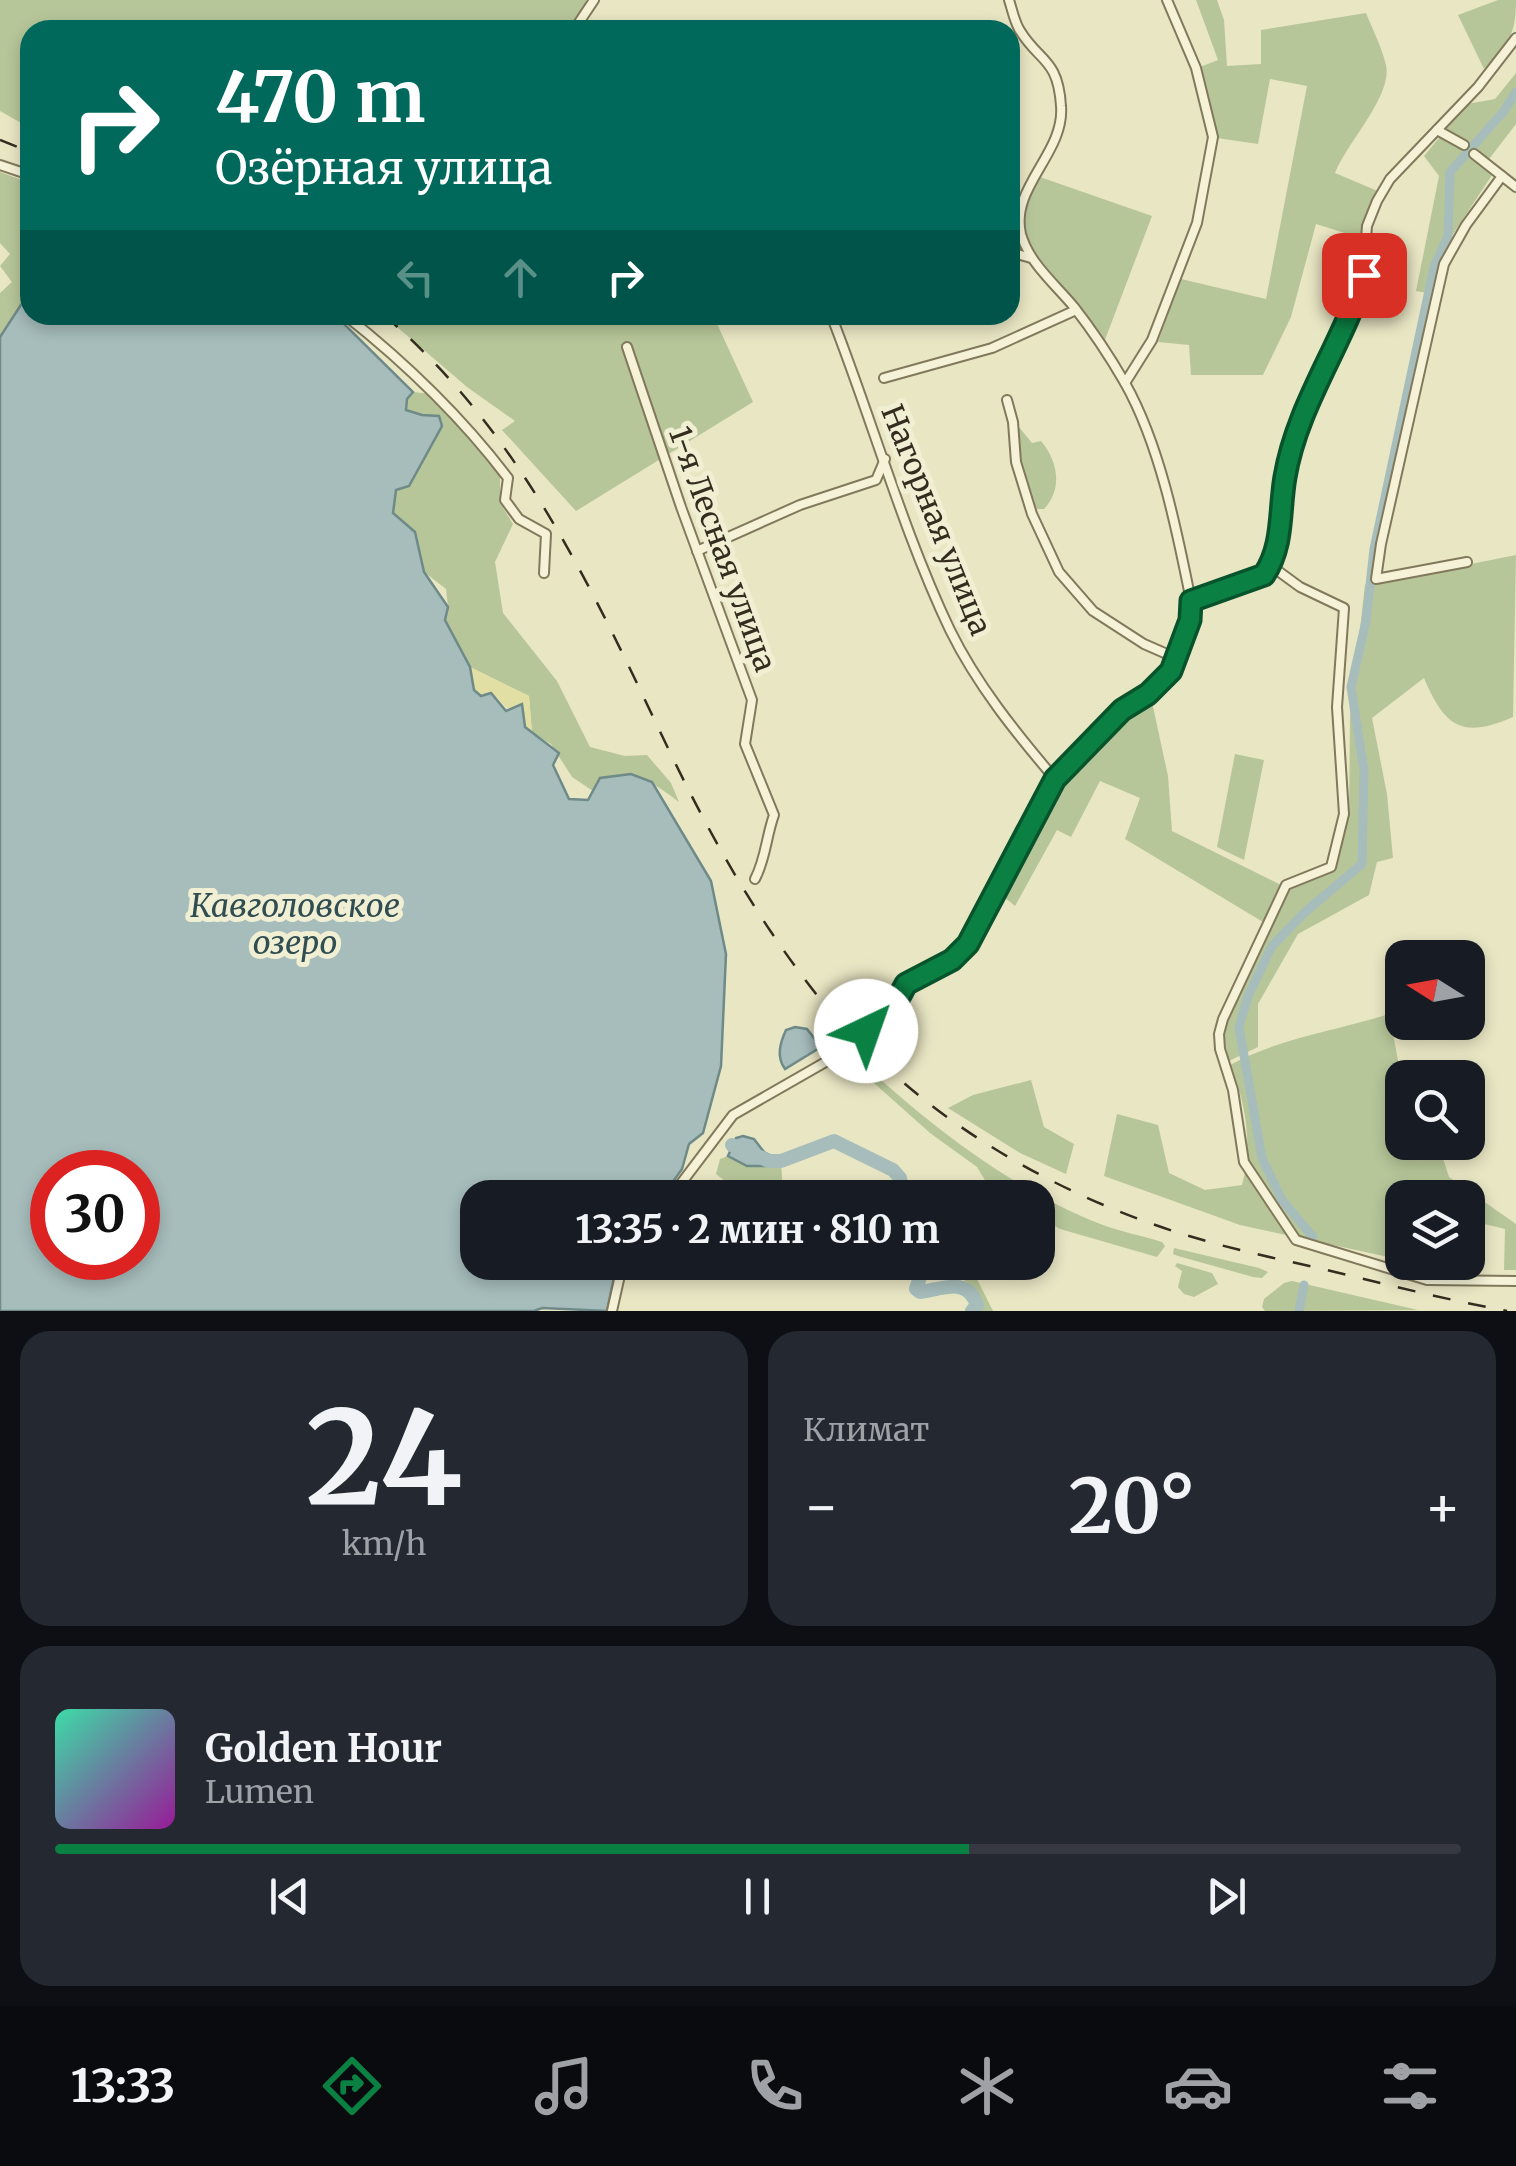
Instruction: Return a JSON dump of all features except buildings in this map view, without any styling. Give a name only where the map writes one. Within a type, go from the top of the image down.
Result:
[{"type":"street","points":[[1125,383],[1152,340],[1197,223],[1213,137],[1196,68],[1167,0]]},
{"type":"street","points":[[866,1031],[892,1010],[906,984],[952,960],[968,944],[1055,779],[1122,710],[1148,694],[1171,671],[1190,620],[1191,601],[1165,492],[1125,383],[1076,310],[1031,258],[1020,231],[1024,198],[1062,126],[1061,103],[1049,62],[1020,30]]},
{"type":"street","points":[[1191,601],[1264,575],[1270,566],[1278,542],[1285,475],[1309,402],[1364,275],[1367,226],[1390,179],[1478,87],[1516,38]]},
{"type":"street","points":[[1437,130],[1464,146]]},
{"type":"street","points":[[1474,154],[1516,187]]},
{"type":"street","points":[[1467,562],[1376,579],[1444,264],[1466,225],[1502,176]]},
{"type":"street","points":[[1020,255],[1031,258]]},
{"type":"street","points":[[884,378],[992,348],[1076,310]]},
{"type":"street","points":[[357,325],[427,384],[469,427],[508,478],[506,500],[519,519],[546,534],[544,573]]},
{"type":"street","name":"Нагорная улица","points":[[835,325],[951,631],[1004,719],[1055,779]]},
{"type":"street","name":"1-я Лесная улица","points":[[627,347],[752,700],[745,744],[774,815],[766,837],[766,858],[755,880]]},
{"type":"street","points":[[1007,400],[1016,462],[1032,514],[1059,572],[1092,610],[1144,644],[1176,658]]},
{"type":"street","points":[[697,551],[800,505],[876,480],[885,460]]},
{"type":"street","points":[[1270,566],[1300,587],[1344,608],[1337,706],[1344,814],[1331,867],[1286,884],[1241,976],[1219,1034],[1244,1162],[1296,1240],[1427,1280],[1516,1281]]},
{"type":"street","points":[[684,1180],[734,1115],[836,1056]]},
{"type":"street","points":[[612,1311],[619,1280]]},
{"type":"green space","points":[[0,0],[586,0],[585,20],[20,20],[20,122],[0,111]]},
{"type":"green space","points":[[1196,0],[1217,0],[1224,20],[1227,66],[1261,64],[1261,30],[1366,13],[1386,65],[1383,90],[1376,105],[1335,173],[1380,192],[1364,239],[1316,224],[1291,317],[1263,375],[1191,375],[1189,345],[1158,342],[1181,279],[1266,299],[1307,86],[1270,79],[1258,144],[1217,138],[1200,67],[1218,60]]},
{"type":"green space","points":[[1498,0],[1516,0],[1514,22],[1505,46],[1484,69],[1458,15]]},
{"type":"green space","points":[[1516,73],[1516,124],[1483,167],[1492,175],[1432,266],[1427,293],[1416,291],[1439,176],[1424,156],[1467,104],[1495,99]]},
{"type":"green space","points":[[0,172],[20,179],[21,325],[0,359],[0,293],[12,282],[0,266],[10,254],[0,243]]},
{"type":"green space","points":[[1040,177],[1152,216],[1103,345],[1061,285],[1035,257],[1030,261],[1020,258],[1026,199]]},
{"type":"green space","points":[[395,325],[718,325],[753,402],[576,511],[502,430],[515,421],[467,387]]},
{"type":"green space","points":[[413,392],[431,394],[500,476],[500,503],[513,524],[495,562],[503,613],[557,681],[590,747],[625,756],[647,755],[671,783],[679,802],[651,783],[634,777],[600,778],[593,791],[572,777],[551,744],[532,733],[529,696],[470,667],[445,620],[446,589],[424,572],[415,532],[393,513],[396,490],[442,426],[439,416],[405,410],[407,398]]},
{"type":"green space","points":[[1019,427],[1032,443],[1041,441],[1054,466],[1054,493],[1044,509],[1037,509],[1023,480]]},
{"type":"green space","points":[[1516,555],[1513,717],[1481,727],[1458,724],[1440,708],[1424,678],[1372,718],[1387,794],[1393,858],[1377,862],[1369,895],[1298,934],[1258,1004],[1258,1047],[1229,1061],[1223,1034],[1245,977],[1288,888],[1334,868],[1349,815],[1350,716],[1365,585]]},
{"type":"green space","points":[[1152,702],[1168,776],[1172,831],[1281,885],[1263,922],[1125,839],[1140,798],[1100,781],[1071,837],[1057,830],[1015,906],[1004,897],[1060,787],[1125,717]]},
{"type":"green space","points":[[1235,754],[1264,760],[1244,860],[1217,847]]},
{"type":"green space","points":[[1385,1015],[1385,1040],[1394,1040],[1398,1060],[1385,1060],[1385,1160],[1444,1160],[1453,1180],[1385,1180],[1385,1256],[1240,1225],[1104,1176],[1117,1114],[1158,1125],[1169,1173],[1205,1190],[1242,1185],[1247,1155],[1246,1124],[1230,1065],[1288,1041]]},
{"type":"green space","points":[[849,1050],[936,1126],[1014,1180],[985,1180],[977,1167],[930,1133],[847,1059]]},
{"type":"green space","points":[[1031,1080],[1044,1127],[1074,1144],[1066,1174],[1020,1153],[948,1108],[973,1095]]},
{"type":"green space","points":[[728,1156],[746,1166],[781,1161],[782,1180],[724,1180],[716,1174],[720,1159]]},
{"type":"green space","points":[[1485,1202],[1516,1224],[1516,1270],[1504,1270],[1505,1229],[1485,1224]]},
{"type":"green space","points":[[1055,1203],[1165,1246],[1157,1257],[1055,1226]]},
{"type":"green space","points":[[1174,1248],[1268,1272],[1262,1278],[1253,1277],[1178,1256],[1173,1254]]},
{"type":"green space","points":[[1177,1263],[1212,1273],[1218,1284],[1194,1297],[1184,1294],[1178,1287],[1182,1271],[1175,1266]]},
{"type":"green space","points":[[964,1280],[978,1280],[993,1311],[974,1311],[979,1306]]},
{"type":"green space","points":[[1292,1281],[1418,1310],[1265,1311],[1264,1299]]},
{"type":"sand","points":[[470,667],[529,696],[532,733],[492,693],[481,696],[474,690]]},
{"type":"water","name":"Кавголовское озеро","points":[[20,306],[20,325],[345,325],[413,392],[407,399],[406,410],[439,416],[442,426],[409,486],[396,490],[393,513],[415,532],[424,572],[448,607],[445,620],[470,667],[474,690],[481,696],[491,693],[506,711],[522,704],[525,727],[559,753],[553,765],[569,799],[588,800],[600,778],[631,774],[652,782],[711,881],[726,954],[721,1066],[703,1133],[689,1144],[682,1169],[674,1180],[460,1180],[460,1280],[613,1280],[607,1311],[0,1311],[0,337]]},
{"type":"water","points":[[807,1029],[821,1047],[785,1069],[781,1045],[786,1030]]},
{"type":"water","points":[[736,1138],[754,1139],[764,1152],[781,1161],[747,1166],[728,1156]]},
{"type":"waterway","points":[[1312,1241],[1313,1237],[1282,1200],[1262,1158],[1239,1027],[1248,996],[1272,946],[1362,864],[1364,771],[1351,687],[1366,621],[1374,549],[1434,267],[1448,236],[1450,172],[1516,92]]},
{"type":"waterway","points":[[732,1145],[769,1161],[781,1161],[834,1141],[893,1170],[900,1180]]},
{"type":"waterway","points":[[919,1280],[916,1289],[920,1292],[953,1286],[967,1290],[977,1305],[972,1311]]},
{"type":"waterway","points":[[1299,1311],[1304,1285]]},
{"type":"railway","points":[[0,140],[20,148]]},
{"type":"railway","points":[[394,325],[475,409],[548,514],[727,861],[798,971],[869,1054],[928,1103],[999,1152],[1116,1210],[1231,1248],[1507,1311]]},
{"type":"route","points":[[866,1031],[892,1010],[906,984],[937,970],[968,944],[1055,779],[1122,710],[1148,694],[1171,671],[1190,620],[1191,601],[1264,575],[1276,553],[1285,475],[1294,446],[1364,275]]}]
